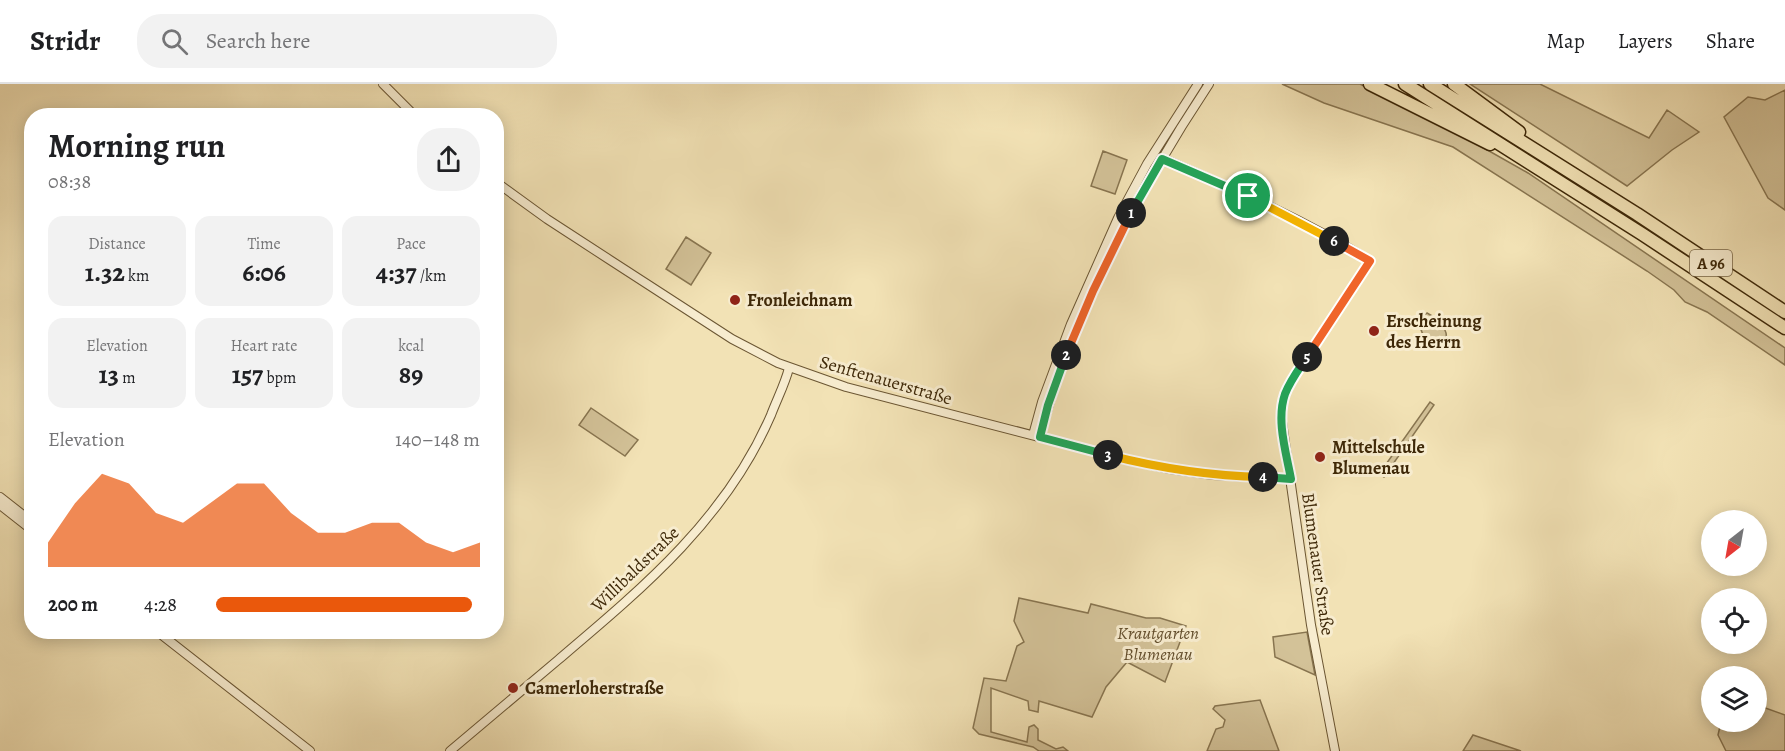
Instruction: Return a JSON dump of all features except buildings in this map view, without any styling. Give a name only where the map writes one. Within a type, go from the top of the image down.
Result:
[{"type":"highway","points":[[1370,84],[1479,139],[1517,154]]},
{"type":"highway","name":"A 96","points":[[1405,84],[1785,328]]},
{"type":"highway","name":"A 96","points":[[1430,84],[1785,312]]},
{"type":"highway","points":[[1454,84],[1518,131],[1539,152]]},
{"type":"street","points":[[383,84],[407,108]]},
{"type":"street","points":[[1036,436],[1042,402],[1071,324],[1118,218],[1148,164],[1198,84]]},
{"type":"street","points":[[1036,436],[1083,313],[1133,209],[1209,84]]},
{"type":"street","name":"Blumenauer Straße","points":[[1162,159],[1248,196],[1370,261],[1290,382],[1281,416],[1311,625],[1335,751]]},
{"type":"street","name":"Senftenauerstraße","points":[[504,188],[564,231],[732,339],[789,368],[846,387],[1170,469],[1213,475],[1291,479]]},
{"type":"street","name":"Willibaldstraße","points":[[450,751],[623,604],[709,518],[735,484],[749,460],[766,427],[789,368]]},
{"type":"street","points":[[0,497],[24,516]]},
{"type":"street","points":[[0,505],[24,524]]},
{"type":"street","points":[[167,639],[310,751]]},
{"type":"green space","points":[[1282,84],[1360,84],[1475,143],[1528,173],[1785,348],[1785,365],[1707,312],[1685,302],[1674,290],[1647,271],[1453,147],[1324,103]]},
{"type":"green space","points":[[1470,84],[1540,84],[1649,138],[1667,110],[1699,132],[1672,150],[1627,186]]},
{"type":"green space","points":[[1785,90],[1785,210],[1768,198],[1724,117],[1748,97],[1765,100]]},
{"type":"green space","points":[[1103,151],[1127,160],[1115,194],[1091,186]]},
{"type":"green space","points":[[686,237],[711,253],[691,285],[666,269]]},
{"type":"green space","points":[[1427,313],[1445,329],[1446,339],[1438,348],[1429,342],[1420,327]]},
{"type":"green space","points":[[1430,402],[1434,405],[1384,477],[1379,474]]},
{"type":"green space","points":[[591,408],[638,440],[625,456],[579,425]]},
{"type":"green space","name":"Krautgarten Blumenau","points":[[1019,598],[1088,613],[1091,604],[1146,618],[1160,618],[1186,626],[1165,682],[1127,662],[1106,687],[1092,717],[1039,701],[1038,712],[1029,710],[1028,701],[991,688],[991,732],[1027,742],[1029,727],[1034,725],[1038,729],[1038,740],[1056,749],[1063,747],[1068,751],[1039,751],[1033,747],[979,734],[973,728],[984,678],[1006,681],[1017,646],[1024,642],[1014,621]]},
{"type":"green space","points":[[1307,632],[1315,675],[1275,657],[1273,637]]},
{"type":"green space","points":[[1260,700],[1279,751],[1207,751],[1216,729],[1223,727],[1225,720],[1213,709],[1215,706]]},
{"type":"green space","points":[[1767,709],[1785,715],[1785,751],[1726,751],[1719,732],[1767,732]]},
{"type":"green space","points":[[1473,735],[1521,751],[1463,751]]},
{"type":"place","name":"Fronleichnam","points":[[735,300]]},
{"type":"place","name":"Erscheinung des Herrn","points":[[1374,331]]},
{"type":"place","name":"Mittelschule Blumenau","points":[[1320,457]]},
{"type":"place","name":"Camerloherstraße","points":[[513,688]]},
{"type":"route","points":[[1162,159],[1248,196],[1370,261],[1290,382],[1286,393],[1281,416],[1291,479],[1213,475],[1170,469],[1040,437],[1059,372],[1083,313],[1142,192],[1162,159]]}]
